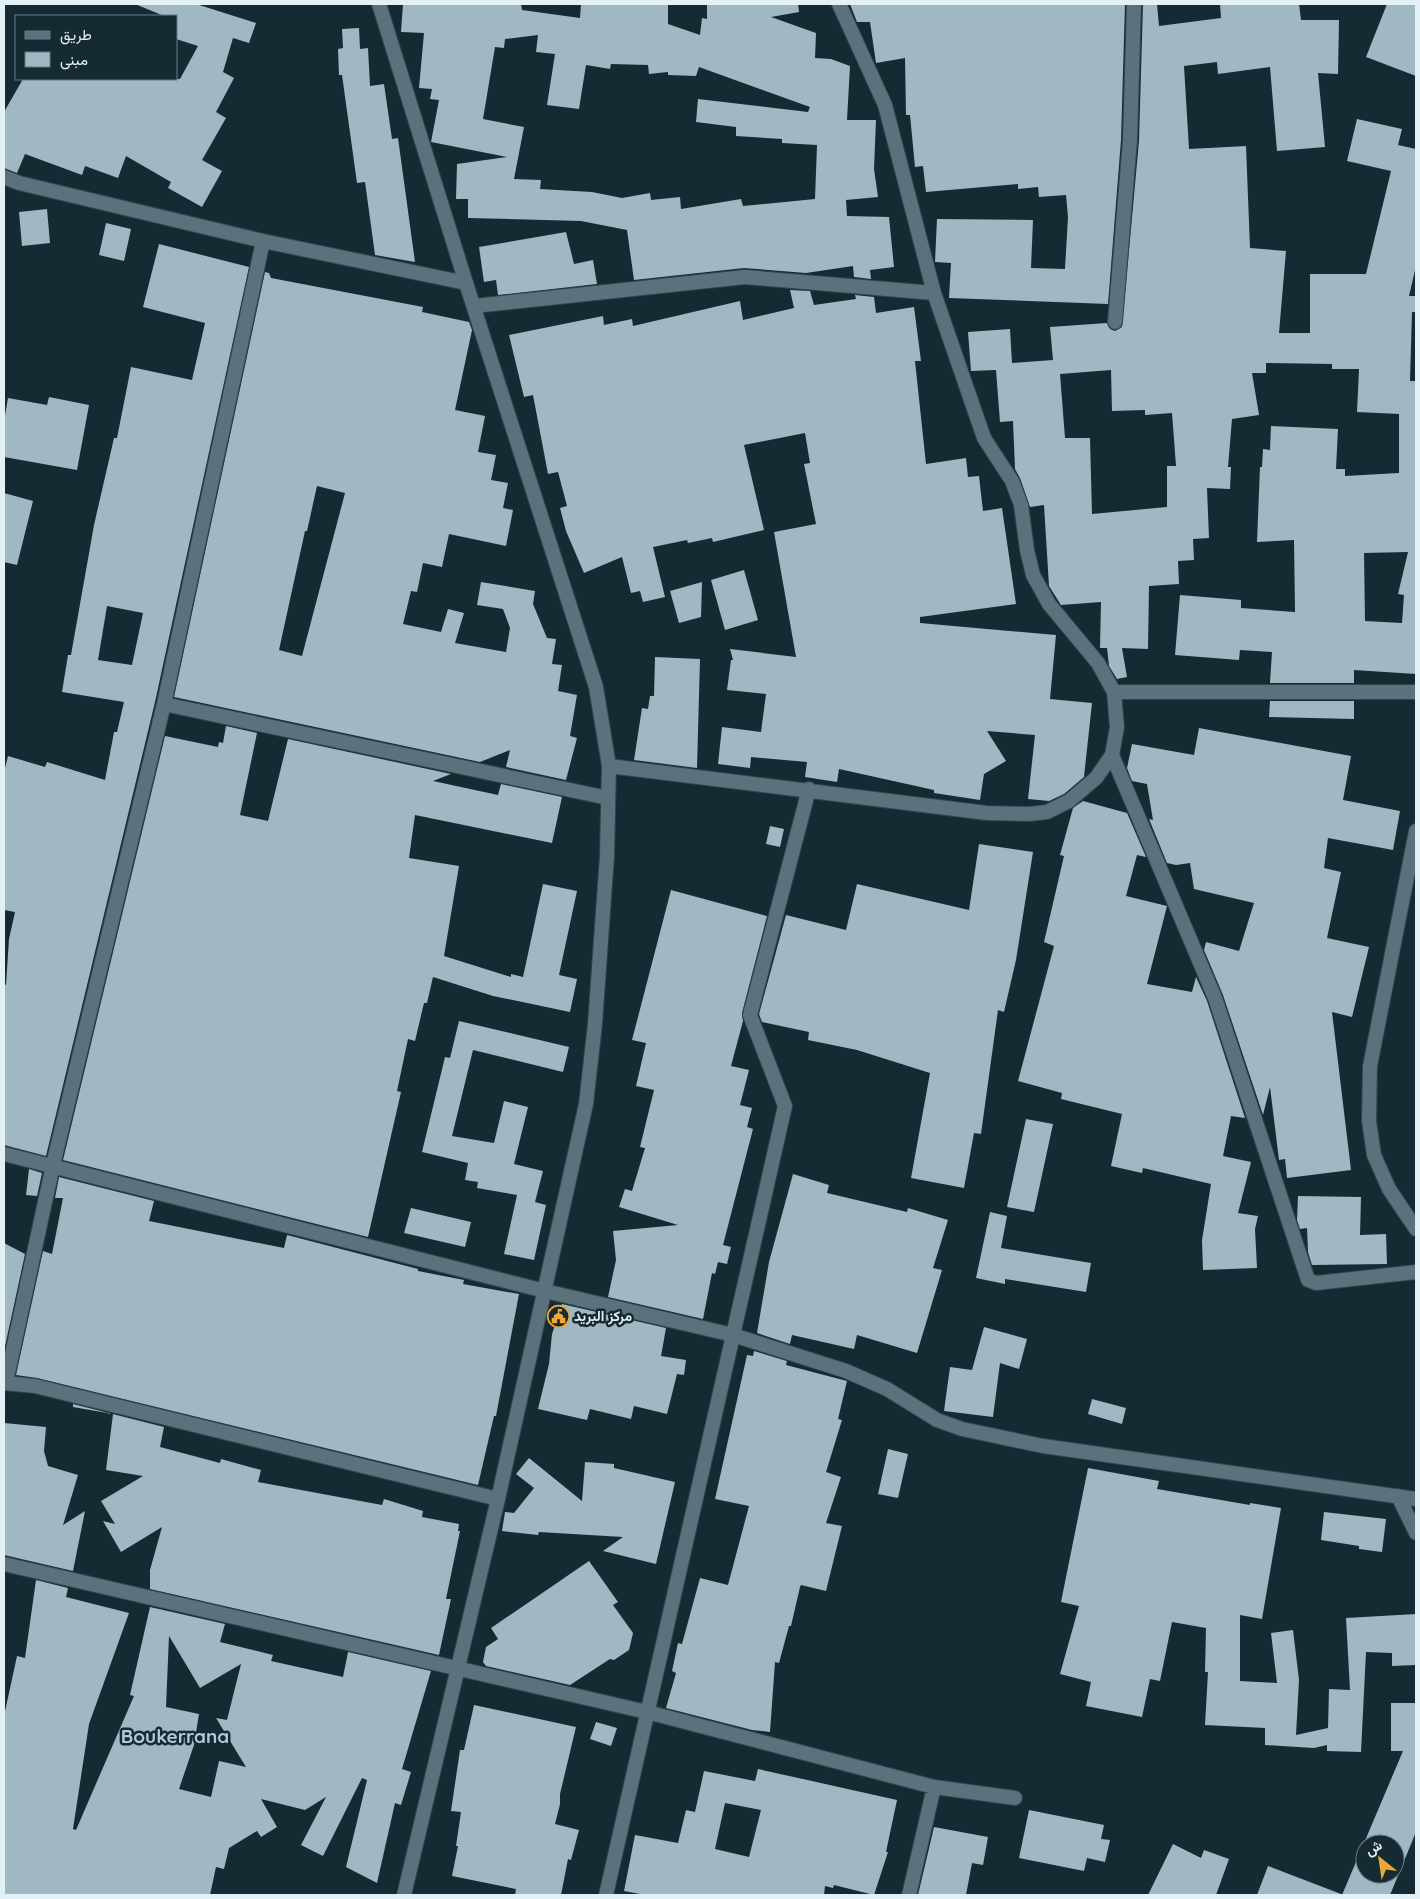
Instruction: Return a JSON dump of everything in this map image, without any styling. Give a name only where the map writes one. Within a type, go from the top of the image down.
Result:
[{"type":"street","points":[[379,4],[466,283],[596,687],[609,766],[606,856],[596,1014],[586,1104],[498,1499],[404,1895]]},
{"type":"street","points":[[609,766],[809,789],[987,813],[1029,814],[1047,812],[1069,801],[1096,778],[1112,755],[1117,728],[1114,692],[1098,663],[1049,604],[1034,575],[1027,550],[1021,505],[1012,481],[984,438],[934,293],[885,105],[839,4]]},
{"type":"street","points":[[1115,322],[1130,140],[1134,4]]},
{"type":"street","points":[[4,177],[18,183],[263,241],[466,283]]},
{"type":"street","points":[[263,241],[164,704],[53,1165],[5,1382],[45,1388],[498,1499]]},
{"type":"street","points":[[474,306],[745,277],[934,293]]},
{"type":"street","points":[[1114,692],[1416,692]]},
{"type":"street","points":[[164,704],[608,798]]},
{"type":"street","points":[[1112,755],[1216,998],[1308,1280],[1316,1282],[1416,1272]]},
{"type":"street","points":[[606,1895],[785,1106],[750,1015],[809,789]]},
{"type":"street","points":[[1416,832],[1370,1066],[1369,1121],[1374,1155],[1389,1189],[1416,1229]]},
{"type":"street","points":[[4,1154],[545,1291],[733,1335],[846,1371],[887,1389],[937,1420],[962,1429],[1043,1446],[1416,1499]]},
{"type":"street","points":[[1398,1496],[1416,1533]]},
{"type":"street","points":[[4,1564],[647,1712],[934,1787],[1014,1798]]},
{"type":"street","points":[[909,1895],[934,1787]]},
{"type":"building","points":[[135,4],[196,4],[256,23],[249,43],[233,38],[223,72],[234,78],[216,112],[226,118],[202,160],[222,171],[202,207],[168,188],[171,182],[126,156],[118,178],[85,166],[82,175],[25,154],[17,173],[4,168],[4,112],[22,80],[180,79],[198,46],[178,40],[178,15],[162,15]]},
{"type":"building","points":[[403,4],[521,4],[522,10],[580,18],[581,4],[668,4],[668,24],[700,35],[702,18],[707,19],[707,4],[798,4],[799,12],[771,17],[816,33],[815,58],[831,59],[850,66],[847,120],[876,120],[874,169],[878,197],[846,200],[847,216],[889,217],[894,267],[870,270],[871,279],[854,277],[853,266],[806,273],[744,268],[634,280],[627,230],[581,221],[468,218],[468,199],[456,199],[457,164],[507,157],[431,142],[439,100],[430,99],[432,89],[419,88],[424,33],[401,32]],"holes":[[[538,35],[536,52],[555,54],[547,105],[579,109],[586,65],[610,69],[611,64],[648,65],[649,74],[668,72],[668,75],[696,76],[699,67],[810,107],[808,112],[698,99],[696,122],[736,127],[736,136],[782,139],[782,143],[817,145],[815,199],[743,206],[741,199],[681,209],[680,197],[651,200],[650,193],[622,198],[592,192],[540,189],[541,180],[514,179],[524,127],[483,119],[495,47],[504,48],[505,39]]]},
{"type":"building","points":[[850,4],[1125,4],[1121,140],[1108,304],[949,298],[951,263],[935,262],[937,219],[1033,220],[1031,268],[1065,269],[1068,217],[1066,195],[1039,197],[1038,187],[1018,189],[1018,184],[926,192],[923,166],[915,167],[910,115],[906,115],[905,58],[876,63],[870,22],[857,22]]},
{"type":"building","points":[[1143,4],[1157,4],[1159,26],[1221,18],[1220,4],[1299,4],[1301,20],[1339,20],[1338,74],[1318,73],[1325,147],[1277,151],[1270,67],[1218,74],[1217,62],[1184,66],[1189,149],[1246,146],[1250,248],[1286,251],[1279,333],[1310,333],[1310,274],[1366,274],[1391,171],[1347,161],[1357,119],[1402,129],[1398,145],[1416,149],[1416,266],[1409,296],[1416,296],[1416,312],[1412,312],[1410,381],[1416,381],[1416,674],[1354,670],[1354,683],[1270,683],[1272,652],[1240,650],[1239,660],[1175,655],[1180,595],[1241,600],[1241,608],[1295,612],[1294,540],[1257,542],[1260,467],[1262,467],[1263,449],[1270,450],[1271,426],[1338,429],[1336,469],[1345,469],[1345,476],[1399,473],[1399,414],[1357,412],[1359,369],[1332,369],[1332,364],[1266,363],[1266,373],[1252,373],[1259,415],[1232,419],[1228,467],[1231,467],[1230,489],[1207,488],[1209,538],[1193,539],[1194,560],[1178,561],[1179,584],[1149,586],[1148,649],[1122,648],[1127,677],[1117,679],[1109,666],[1107,648],[1100,648],[1101,602],[1061,605],[1049,586],[1044,505],[1030,507],[1015,469],[1013,421],[1000,422],[996,370],[971,371],[968,332],[1010,329],[1012,363],[1053,360],[1050,327],[1107,323],[1110,329],[1115,331],[1122,327],[1139,141]],"holes":[[[1111,370],[1112,411],[1145,410],[1145,415],[1172,413],[1176,466],[1167,466],[1167,507],[1092,514],[1090,438],[1065,438],[1060,374]],[[1408,552],[1398,594],[1404,595],[1402,623],[1365,621],[1364,553]]]},
{"type":"building","points":[[1387,4],[1416,4],[1416,76],[1366,57]]},
{"type":"building","points":[[359,28],[360,49],[368,48],[370,86],[384,84],[392,139],[398,138],[415,262],[375,255],[365,182],[357,183],[342,75],[339,75],[338,49],[343,48],[342,29]]},
{"type":"building","points":[[47,209],[50,243],[22,246],[19,212]]},
{"type":"building","points":[[106,223],[131,229],[124,261],[99,255]]},
{"type":"building","points":[[566,232],[574,264],[593,260],[597,284],[498,295],[496,280],[484,282],[479,247]]},
{"type":"building","points":[[159,244],[249,267],[155,702],[46,1156],[4,1145],[4,984],[6,985],[9,939],[15,912],[4,910],[4,772],[8,756],[45,767],[47,762],[105,780],[114,732],[117,732],[124,702],[62,692],[68,655],[71,655],[94,525],[114,438],[117,438],[131,367],[192,380],[205,323],[143,307]],"holes":[[[107,606],[143,613],[132,665],[98,660]]]},
{"type":"building","points":[[265,272],[269,273],[271,278],[423,307],[422,312],[469,322],[472,330],[455,410],[485,416],[478,452],[496,455],[491,480],[508,483],[503,508],[513,510],[506,546],[449,534],[442,567],[423,563],[417,592],[411,591],[403,624],[441,632],[448,609],[464,613],[455,643],[506,652],[510,628],[503,609],[477,605],[481,582],[535,591],[533,604],[547,638],[556,639],[552,664],[562,665],[558,691],[577,695],[570,736],[577,738],[566,780],[506,767],[510,750],[480,762],[174,697]],"holes":[[[317,486],[345,493],[302,656],[279,650],[305,531],[307,531]]]},
{"type":"building","points":[[790,290],[810,291],[814,305],[856,299],[855,295],[874,297],[876,313],[914,307],[921,361],[915,361],[926,464],[966,458],[968,477],[979,476],[983,511],[1002,508],[1016,604],[920,617],[920,623],[1056,635],[1050,699],[1092,703],[1084,777],[1064,794],[1049,801],[1028,799],[1035,735],[987,731],[1006,761],[984,774],[980,800],[934,793],[934,790],[839,769],[837,782],[805,777],[807,762],[751,757],[750,768],[718,764],[722,727],[761,732],[766,694],[727,690],[731,660],[733,660],[730,649],[796,657],[774,532],[816,524],[804,464],[810,463],[805,433],[744,445],[764,530],[713,542],[712,538],[688,543],[687,540],[653,547],[665,597],[643,602],[640,591],[631,593],[622,557],[584,573],[566,531],[560,508],[567,506],[558,472],[548,474],[533,395],[524,397],[509,335],[603,316],[604,325],[632,319],[633,326],[740,301],[743,320],[794,308]]},
{"type":"building","points":[[49,397],[89,405],[77,470],[4,457],[4,421],[8,398],[47,405]]},
{"type":"building","points":[[4,493],[33,501],[17,565],[4,562]]},
{"type":"building","points":[[744,570],[758,620],[725,630],[711,580]]},
{"type":"building","points":[[702,582],[701,617],[679,623],[670,591]]},
{"type":"building","points":[[655,657],[700,659],[697,768],[634,760],[642,708],[648,709],[650,696],[654,696]]},
{"type":"building","points":[[1270,701],[1354,701],[1354,719],[1269,717]]},
{"type":"building","points":[[226,726],[257,733],[240,815],[268,821],[288,739],[451,774],[433,781],[498,795],[501,784],[562,797],[552,843],[415,815],[409,858],[459,866],[444,956],[511,977],[511,974],[523,977],[543,884],[577,891],[559,975],[577,979],[570,1012],[493,996],[433,977],[427,1003],[424,1003],[415,1041],[408,1039],[397,1091],[401,1092],[368,1237],[63,1160],[165,736],[218,747],[219,742],[223,743]]},
{"type":"building","points":[[1199,728],[1351,756],[1343,800],[1400,811],[1393,850],[1328,838],[1324,868],[1341,872],[1327,938],[1369,947],[1352,1017],[1332,1012],[1351,1170],[1287,1178],[1285,1159],[1279,1160],[1270,1087],[1263,1115],[1223,995],[1204,950],[1206,942],[1239,951],[1254,903],[1194,889],[1190,863],[1176,865],[1167,863],[1149,819],[1153,820],[1147,784],[1132,781],[1127,768],[1132,744],[1194,755]]},
{"type":"building","points":[[1083,801],[1127,813],[1146,857],[1137,855],[1126,896],[1167,906],[1147,984],[1192,992],[1196,977],[1207,1001],[1245,1118],[1231,1116],[1223,1156],[1251,1162],[1238,1213],[1258,1216],[1255,1229],[1257,1268],[1203,1270],[1202,1240],[1211,1184],[1143,1168],[1142,1173],[1111,1166],[1122,1114],[1061,1099],[1062,1093],[1018,1081],[1054,946],[1044,942],[1064,856],[1060,855],[1073,808]]},
{"type":"building","points":[[770,826],[784,829],[780,847],[766,844]]},
{"type":"building","points":[[979,844],[1033,852],[1016,960],[1004,1012],[998,1010],[981,1134],[974,1133],[964,1188],[911,1178],[930,1073],[857,1050],[808,1040],[809,1032],[762,1022],[759,1014],[786,915],[846,930],[857,884],[969,910]]},
{"type":"building","points":[[671,890],[767,916],[742,1013],[743,1021],[731,1066],[749,1070],[740,1105],[752,1108],[747,1127],[753,1129],[723,1245],[731,1247],[727,1264],[718,1262],[715,1274],[712,1273],[703,1319],[608,1297],[616,1260],[613,1231],[678,1225],[619,1207],[625,1189],[632,1191],[645,1148],[640,1147],[654,1090],[636,1086],[646,1043],[632,1040]]},
{"type":"building","points":[[459,1021],[569,1047],[563,1072],[473,1050],[452,1136],[494,1143],[504,1101],[528,1107],[514,1164],[543,1171],[535,1202],[546,1205],[534,1260],[504,1254],[517,1195],[477,1188],[478,1182],[465,1180],[468,1163],[422,1152],[445,1057],[450,1058]]},
{"type":"building","points":[[1026,1119],[1053,1124],[1034,1212],[1007,1207]]},
{"type":"building","points":[[29,1169],[42,1173],[37,1196],[26,1195]]},
{"type":"building","points":[[793,1174],[829,1185],[827,1193],[907,1212],[908,1208],[948,1220],[933,1268],[942,1270],[917,1353],[857,1335],[854,1349],[792,1335],[790,1344],[757,1333],[769,1262]]},
{"type":"building","points":[[59,1177],[154,1201],[149,1221],[284,1248],[287,1235],[418,1269],[418,1271],[464,1280],[463,1284],[519,1294],[496,1416],[494,1416],[478,1485],[37,1378],[16,1375],[43,1251],[52,1254],[63,1198],[55,1198]]},
{"type":"building","points":[[1298,1196],[1361,1197],[1360,1235],[1386,1234],[1387,1264],[1312,1265],[1308,1252],[1307,1228],[1300,1229],[1297,1220]]},
{"type":"building","points":[[411,1208],[471,1222],[465,1247],[404,1233]]},
{"type":"building","points":[[990,1212],[1007,1216],[1001,1248],[1091,1263],[1086,1292],[1005,1279],[1005,1284],[976,1278]]},
{"type":"building","points":[[4,1243],[25,1254],[4,1351]]},
{"type":"building","points":[[562,1304],[666,1328],[661,1356],[686,1360],[684,1375],[677,1374],[667,1414],[634,1406],[631,1419],[590,1409],[587,1420],[538,1409],[549,1364],[552,1334]]},
{"type":"building","points":[[984,1327],[1027,1339],[1019,1369],[1000,1363],[993,1417],[944,1411],[950,1367],[972,1370]]},
{"type":"building","points":[[754,1351],[787,1361],[786,1365],[847,1381],[838,1419],[842,1420],[826,1472],[841,1477],[826,1523],[842,1526],[826,1591],[801,1585],[800,1587],[791,1626],[789,1626],[779,1663],[775,1662],[770,1732],[752,1730],[666,1708],[676,1673],[672,1671],[678,1643],[682,1644],[700,1578],[728,1585],[749,1506],[715,1499],[747,1355],[753,1356]]},
{"type":"building","points":[[1092,1399],[1126,1408],[1122,1424],[1088,1414]]},
{"type":"building","points":[[73,1404],[112,1414],[73,1407]]},
{"type":"building","points":[[113,1414],[164,1427],[160,1447],[220,1463],[221,1459],[261,1470],[258,1482],[382,1505],[384,1499],[423,1511],[422,1517],[459,1524],[458,1531],[460,1531],[446,1599],[451,1599],[439,1655],[150,1589],[150,1570],[162,1527],[121,1552],[103,1521],[115,1524],[101,1501],[143,1476],[106,1470]]},
{"type":"building","points":[[4,1423],[46,1427],[44,1451],[48,1466],[78,1475],[63,1525],[85,1511],[73,1571],[4,1555]]},
{"type":"building","points":[[888,1449],[908,1454],[898,1498],[878,1494]]},
{"type":"building","points":[[529,1458],[582,1501],[585,1462],[614,1464],[614,1468],[675,1482],[656,1564],[603,1551],[623,1537],[539,1532],[538,1535],[502,1531],[505,1512],[514,1513],[534,1488],[516,1474]]},
{"type":"building","points":[[1088,1468],[1159,1481],[1157,1489],[1250,1505],[1250,1503],[1281,1508],[1262,1619],[1240,1615],[1240,1681],[1277,1683],[1271,1633],[1293,1630],[1299,1680],[1296,1735],[1328,1728],[1329,1689],[1350,1690],[1346,1618],[1416,1614],[1416,1665],[1392,1666],[1392,1653],[1366,1652],[1361,1752],[1327,1751],[1327,1745],[1314,1748],[1265,1745],[1265,1728],[1205,1725],[1208,1672],[1205,1672],[1206,1628],[1172,1622],[1160,1681],[1150,1679],[1142,1717],[1086,1706],[1091,1682],[1060,1674],[1079,1606],[1061,1602]]},
{"type":"building","points":[[1324,1512],[1386,1519],[1382,1552],[1321,1540]]},
{"type":"building","points":[[589,1561],[618,1602],[613,1605],[633,1633],[629,1650],[614,1660],[610,1659],[570,1685],[486,1666],[483,1662],[486,1647],[498,1639],[491,1628]]},
{"type":"building","points":[[36,1580],[68,1588],[66,1597],[129,1613],[89,1724],[73,1829],[76,1830],[134,1696],[130,1695],[150,1607],[225,1624],[220,1642],[273,1655],[271,1661],[343,1677],[348,1652],[431,1671],[402,1769],[411,1772],[401,1805],[395,1803],[377,1883],[346,1867],[367,1780],[362,1778],[323,1856],[301,1845],[326,1797],[305,1810],[261,1799],[277,1827],[261,1837],[257,1831],[229,1848],[224,1869],[216,1867],[210,1895],[4,1895],[4,1716],[17,1656],[25,1658]],"holes":[[[169,1636],[200,1688],[241,1664],[227,1720],[216,1718],[246,1767],[219,1761],[211,1797],[179,1789],[194,1745],[199,1714],[166,1707]]]},
{"type":"building","points":[[1391,1703],[1416,1703],[1416,1832],[1405,1859],[1405,1834],[1368,1834],[1403,1751],[1391,1751]]},
{"type":"building","points":[[474,1705],[576,1727],[555,1824],[579,1830],[571,1860],[568,1859],[561,1895],[515,1895],[516,1889],[452,1876],[458,1846],[456,1846],[461,1812],[451,1811],[460,1750],[464,1750]]},
{"type":"building","points":[[596,1722],[617,1728],[611,1746],[590,1739]]},
{"type":"building","points":[[758,1769],[897,1800],[886,1852],[888,1852],[874,1895],[834,1885],[833,1888],[825,1886],[824,1895],[645,1895],[624,1891],[635,1835],[678,1843],[686,1810],[695,1812],[704,1771],[755,1781]],"holes":[[[725,1803],[761,1810],[749,1857],[715,1849]]]},
{"type":"building","points":[[1029,1810],[1104,1825],[1101,1839],[1110,1840],[1105,1862],[1087,1858],[1084,1871],[1019,1858]]},
{"type":"building","points":[[934,1827],[988,1837],[983,1865],[972,1863],[966,1895],[918,1895]]},
{"type":"building","points":[[1173,1844],[1201,1858],[1204,1850],[1229,1859],[1216,1895],[1148,1895]]},
{"type":"building","points":[[1355,1864],[1355,1884],[1395,1884],[1390,1895],[1342,1895]]},
{"type":"building","points":[[1268,1866],[1341,1894],[1341,1895],[1257,1895]]},
{"type":"place","name":"مركز البريد","points":[[558,1316]]},
{"type":"district","name":"Boukerrana","points":[[175,1736]]}]
